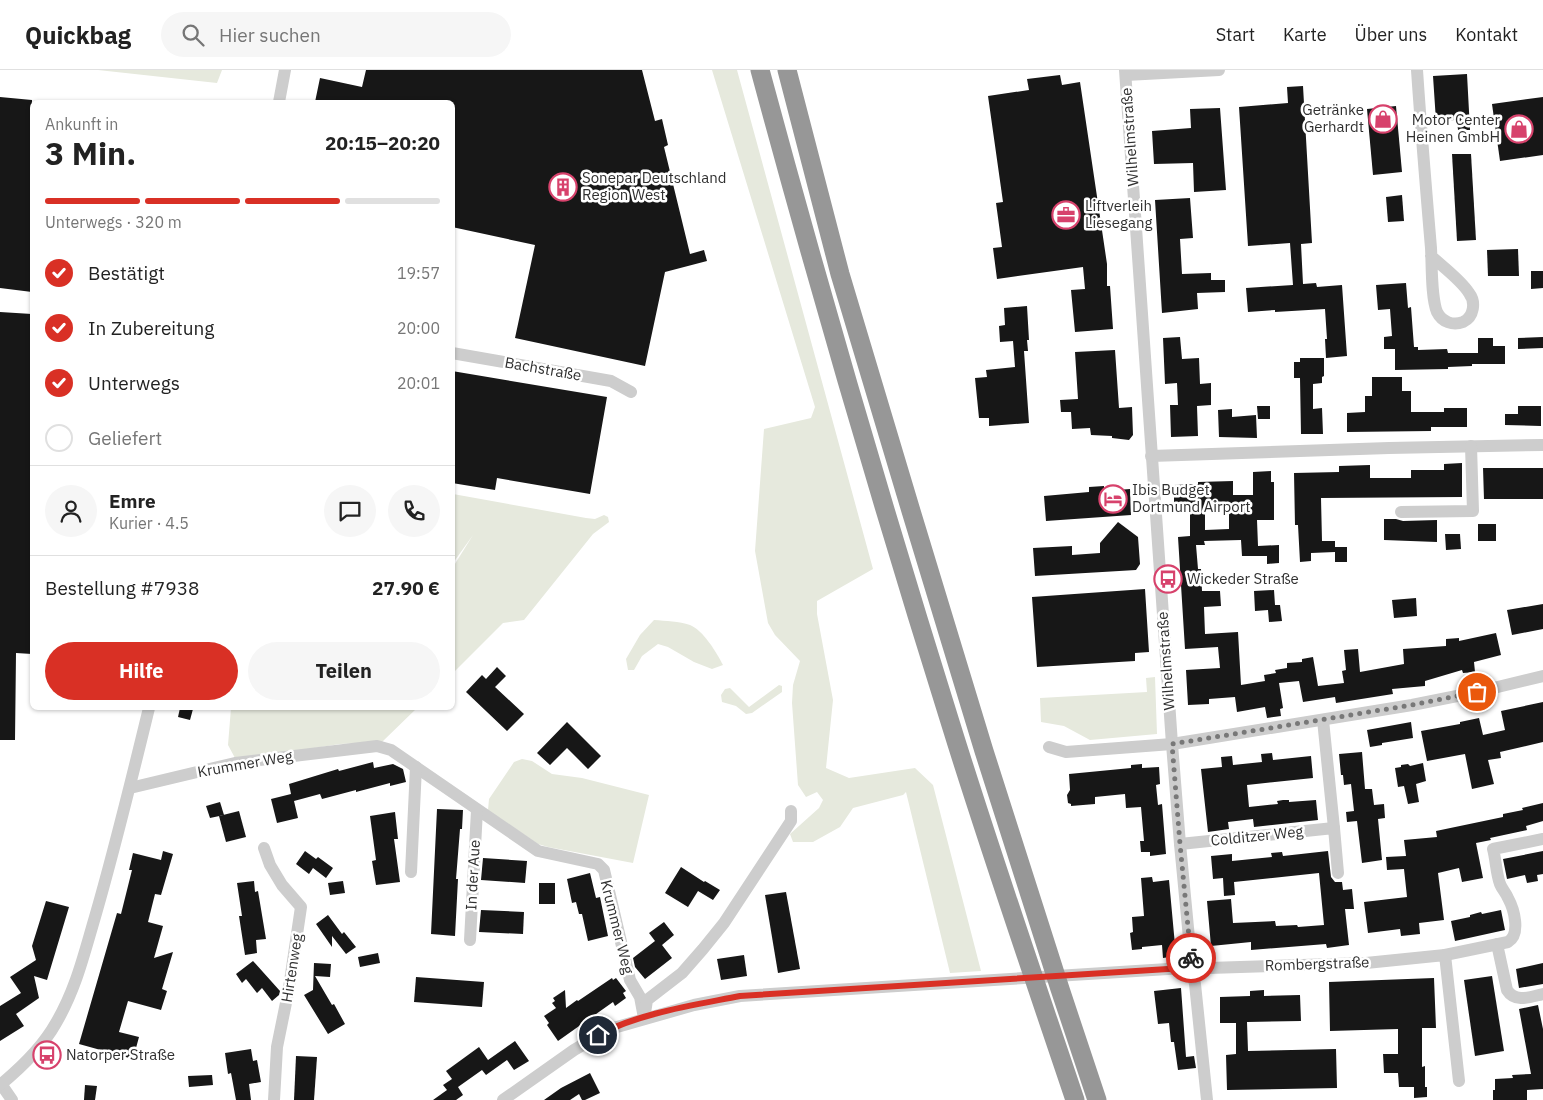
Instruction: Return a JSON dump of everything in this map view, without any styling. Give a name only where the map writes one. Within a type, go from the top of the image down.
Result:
[{"type":"highway","points":[[760,70],[845,370],[948,717],[1016,927],[1075,1100]]},
{"type":"highway","points":[[787,70],[840,274],[908,502],[1019,861],[1097,1100]]},
{"type":"street","points":[[278,100],[285,70]]},
{"type":"street","points":[[1126,73],[1219,70]]},
{"type":"street","points":[[1417,70],[1431,256],[1435,306],[1443,320],[1449,323],[1465,321],[1473,309],[1473,302],[1469,292],[1431,256]]},
{"type":"street","name":"Wilhelmstraße","points":[[1126,73],[1172,744],[1190,965],[1195,984],[1207,1100]]},
{"type":"street","name":"Bachstraße","points":[[455,355],[611,381],[631,392]]},
{"type":"street","points":[[1151,456],[1543,445]]},
{"type":"street","points":[[1401,512],[1473,511],[1471,446]]},
{"type":"street","points":[[1049,747],[1066,752],[1172,744],[1422,704],[1543,676]]},
{"type":"street","points":[[12,1100],[1,1084],[43,1043],[73,991],[130,788],[149,710]]},
{"type":"street","points":[[1323,720],[1338,873]]},
{"type":"street","name":"Krummer Weg","points":[[130,788],[235,763],[376,746],[391,750],[538,851],[598,864],[604,870],[630,980],[640,997],[644,1018]]},
{"type":"street","points":[[411,872],[416,767]]},
{"type":"street","name":"In der Aue","points":[[470,940],[477,810]]},
{"type":"street","points":[[644,1018],[647,1000],[682,972],[724,923],[791,821],[791,811]]},
{"type":"street","name":"Colditzer Weg","points":[[1180,844],[1334,828]]},
{"type":"street","name":"Rombergstraße","points":[[503,1100],[598,1035],[610,1029],[694,1005],[740,996],[1105,974],[1184,968],[1190,965],[1209,968],[1366,963],[1445,955],[1497,944],[1511,940],[1515,934],[1516,925],[1511,904],[1500,884],[1493,849],[1543,839]]},
{"type":"street","name":"Hirtenweg","points":[[264,848],[270,865],[282,885],[301,907],[289,988],[277,1047],[274,1100]]},
{"type":"street","points":[[1497,944],[1507,990],[1511,996],[1518,998],[1543,994]]},
{"type":"street","points":[[1445,955],[1459,1081]]},
{"type":"shaded area","points":[[98,70],[222,70],[217,83]]},
{"type":"shaded area","points":[[712,70],[737,70],[873,569],[817,601],[817,614],[833,700],[826,768],[849,778],[915,768],[933,785],[981,971],[950,973],[906,792],[903,795],[853,808],[840,827],[813,842],[793,842],[790,834],[819,808],[823,800],[817,792],[806,797],[798,785],[792,703],[793,685],[800,661],[775,635],[768,623],[755,551],[764,429],[811,418],[815,407]]},
{"type":"shaded area","points":[[455,494],[586,518],[595,519],[604,515],[608,517],[609,522],[593,534],[524,620],[503,623],[455,671],[455,564],[473,535],[455,560]]},
{"type":"shaded area","points":[[654,620],[672,621],[695,628],[709,642],[723,665],[712,669],[658,644],[642,656],[634,670],[628,670],[626,659],[640,635]]},
{"type":"shaded area","points":[[1155,677],[1157,734],[1090,740],[1064,726],[1041,722],[1040,698],[1147,692],[1146,678]]},
{"type":"shaded area","points":[[779,685],[782,686],[782,692],[752,713],[746,714],[736,706],[722,702],[721,695],[725,689],[730,688],[749,707]]},
{"type":"shaded area","points":[[231,710],[415,710],[382,742],[340,744],[257,757],[235,758],[228,745]]},
{"type":"shaded area","points":[[522,759],[532,761],[552,774],[582,778],[649,795],[633,863],[538,844],[488,810],[489,799],[514,762]]},
{"type":"building","name":"Sonepar Deutschland Region West","points":[[366,70],[642,70],[655,121],[662,119],[668,145],[664,147],[690,254],[704,250],[707,261],[665,272],[645,366],[515,338],[535,245],[455,228],[455,100],[315,100],[320,78],[362,87]]},
{"type":"building","points":[[1467,74],[1470,130],[1458,130],[1457,120],[1436,121],[1433,76]]},
{"type":"building","points":[[1060,75],[1062,85],[1080,82],[1107,264],[1107,286],[1110,286],[1113,329],[1075,332],[1071,290],[1085,289],[1083,267],[997,279],[993,248],[1002,247],[996,203],[1003,202],[988,96],[1029,90],[1027,79]]},
{"type":"building","points":[[1303,86],[1312,243],[1301,244],[1303,284],[1316,283],[1317,287],[1342,285],[1347,356],[1326,358],[1325,309],[1248,312],[1246,288],[1293,285],[1290,243],[1248,246],[1239,107],[1288,103],[1287,87]]},
{"type":"building","points":[[0,97],[32,100],[30,100],[30,292],[0,288]]},
{"type":"building","name":"Motor Center Heinen GmbH","points":[[1543,97],[1543,155],[1500,161],[1492,104]]},
{"type":"building","points":[[1396,106],[1402,172],[1373,175],[1367,109]]},
{"type":"building","points":[[1220,108],[1226,190],[1194,192],[1193,163],[1154,164],[1152,131],[1191,128],[1190,109]]},
{"type":"building","points":[[1452,154],[1471,154],[1476,240],[1457,241]]},
{"type":"building","points":[[1402,195],[1404,221],[1388,222],[1386,197]]},
{"type":"building","points":[[1190,198],[1193,238],[1180,239],[1182,274],[1211,273],[1211,280],[1225,280],[1225,292],[1197,293],[1198,309],[1162,313],[1155,200]]},
{"type":"building","points":[[1518,249],[1519,276],[1488,276],[1487,250]]},
{"type":"building","points":[[1531,271],[1543,271],[1543,288],[1531,289]]},
{"type":"building","points":[[1406,283],[1408,308],[1411,307],[1414,347],[1418,347],[1418,350],[1447,349],[1448,353],[1478,353],[1478,338],[1493,338],[1493,346],[1505,346],[1505,364],[1472,364],[1472,366],[1448,367],[1448,369],[1395,370],[1395,349],[1384,349],[1384,337],[1392,336],[1390,309],[1378,310],[1376,285]]},
{"type":"building","points":[[1027,306],[1029,340],[1027,340],[1028,351],[1024,351],[1029,423],[989,426],[989,418],[979,418],[975,378],[987,377],[986,370],[1015,367],[1013,341],[1000,342],[999,326],[1005,325],[1004,308]]},
{"type":"building","points":[[0,312],[30,314],[30,654],[16,653],[15,740],[0,740]]},
{"type":"building","points":[[1180,337],[1182,359],[1199,358],[1200,384],[1211,383],[1211,405],[1197,406],[1198,436],[1171,437],[1170,405],[1178,405],[1177,383],[1165,384],[1163,338]]},
{"type":"building","points":[[1543,337],[1543,348],[1518,349],[1518,338]]},
{"type":"building","points":[[1115,350],[1119,408],[1132,407],[1133,435],[1129,440],[1112,438],[1112,436],[1091,435],[1090,428],[1072,429],[1071,412],[1061,412],[1060,400],[1078,399],[1075,352]]},
{"type":"building","points":[[1300,358],[1324,358],[1322,383],[1313,384],[1313,409],[1322,408],[1323,434],[1301,434],[1300,378],[1294,378],[1294,362],[1300,362]]},
{"type":"building","points":[[455,372],[607,397],[590,494],[497,478],[495,490],[455,483]]},
{"type":"building","points":[[1372,377],[1402,377],[1402,391],[1411,391],[1411,412],[1444,412],[1444,408],[1467,408],[1467,427],[1431,427],[1431,431],[1347,432],[1347,413],[1365,412],[1365,396],[1372,396]]},
{"type":"building","points":[[1257,406],[1270,406],[1270,419],[1258,419]]},
{"type":"building","points":[[1518,406],[1541,406],[1541,426],[1505,425],[1505,414],[1518,414]]},
{"type":"building","points":[[1232,409],[1232,417],[1256,415],[1257,438],[1219,437],[1218,410]]},
{"type":"building","points":[[1462,463],[1462,497],[1321,498],[1322,541],[1335,541],[1335,547],[1347,547],[1347,562],[1335,562],[1335,552],[1311,553],[1311,561],[1300,562],[1298,525],[1295,525],[1294,473],[1339,472],[1339,466],[1370,465],[1370,478],[1411,478],[1411,470],[1444,470],[1444,464]]},
{"type":"building","points":[[1483,468],[1543,468],[1543,499],[1484,499]]},
{"type":"building","points":[[1271,471],[1271,482],[1274,482],[1274,520],[1257,520],[1258,546],[1279,545],[1279,563],[1267,564],[1267,556],[1242,556],[1241,540],[1204,541],[1205,545],[1196,545],[1198,569],[1201,569],[1202,591],[1220,591],[1221,606],[1204,607],[1205,634],[1238,632],[1241,685],[1265,681],[1264,675],[1276,673],[1275,670],[1287,668],[1287,663],[1302,662],[1302,659],[1313,657],[1318,686],[1344,683],[1342,671],[1346,670],[1344,650],[1358,649],[1360,672],[1404,664],[1403,649],[1446,646],[1446,639],[1459,638],[1459,641],[1496,633],[1501,655],[1474,662],[1475,672],[1463,673],[1462,670],[1425,681],[1425,686],[1392,689],[1393,694],[1336,703],[1335,697],[1303,702],[1299,681],[1279,683],[1283,708],[1280,709],[1281,716],[1267,718],[1265,707],[1237,712],[1235,697],[1209,699],[1209,704],[1188,705],[1186,670],[1220,668],[1218,647],[1185,649],[1178,537],[1190,536],[1190,510],[1174,510],[1174,485],[1233,481],[1233,495],[1253,495],[1253,472]],"holes":[[[1229,506],[1229,529],[1205,530],[1205,507]]]},
{"type":"building","points":[[1104,486],[1104,491],[1130,489],[1131,515],[1046,521],[1044,496],[1089,492],[1089,487]]},
{"type":"building","points":[[1384,519],[1403,521],[1437,520],[1437,542],[1384,540]]},
{"type":"building","points":[[1118,522],[1138,537],[1140,564],[1136,570],[1035,576],[1033,548],[1072,546],[1072,555],[1100,553],[1100,543]]},
{"type":"building","points":[[1478,524],[1496,524],[1496,541],[1478,541]]},
{"type":"building","points":[[1445,534],[1460,534],[1461,549],[1446,550]]},
{"type":"building","points":[[1145,589],[1149,652],[1135,653],[1135,661],[1037,667],[1032,597]]},
{"type":"building","points":[[1274,590],[1275,605],[1280,605],[1282,621],[1269,622],[1268,610],[1255,611],[1254,591]]},
{"type":"building","points":[[1416,598],[1417,616],[1394,618],[1392,600]]},
{"type":"building","points":[[1543,604],[1543,629],[1512,635],[1507,610]]},
{"type":"building","points":[[497,667],[506,676],[495,687],[524,714],[507,731],[466,692],[482,675],[486,679]]},
{"type":"building","points":[[1543,702],[1543,742],[1500,752],[1501,758],[1488,760],[1494,784],[1472,789],[1465,754],[1427,761],[1421,731],[1460,724],[1460,722],[1479,718],[1483,735],[1505,730],[1501,711]]},
{"type":"building","points":[[180,710],[193,710],[190,720],[178,717]]},
{"type":"building","points":[[567,722],[601,756],[588,769],[567,748],[550,765],[537,753]]},
{"type":"building","points":[[1411,722],[1413,738],[1370,747],[1367,730]]},
{"type":"building","points":[[1362,752],[1365,789],[1372,789],[1374,805],[1384,804],[1385,818],[1378,819],[1382,860],[1362,863],[1357,821],[1347,822],[1346,812],[1354,811],[1351,784],[1344,785],[1339,754]]},
{"type":"building","points":[[1272,753],[1273,760],[1311,756],[1313,778],[1247,785],[1249,807],[1278,804],[1277,801],[1283,800],[1289,800],[1289,802],[1316,800],[1318,820],[1254,827],[1253,819],[1228,822],[1229,829],[1208,832],[1201,769],[1222,767],[1221,757],[1232,756],[1233,765],[1262,762],[1261,754]]},
{"type":"building","points":[[373,762],[374,768],[393,764],[403,769],[406,782],[390,786],[390,783],[322,799],[320,794],[294,801],[298,818],[277,823],[271,799],[291,794],[289,784],[338,769],[339,771]]},
{"type":"building","points":[[1423,763],[1426,781],[1416,784],[1419,802],[1408,804],[1404,786],[1398,787],[1395,768],[1401,767],[1401,765],[1408,764],[1410,766]]},
{"type":"building","points":[[1142,764],[1142,768],[1159,767],[1160,784],[1156,785],[1158,805],[1162,804],[1166,854],[1150,856],[1150,852],[1141,852],[1140,841],[1144,841],[1141,807],[1126,808],[1125,794],[1095,797],[1095,804],[1071,806],[1068,803],[1067,795],[1070,790],[1069,774],[1131,768],[1131,765]]},
{"type":"building","points":[[220,802],[224,815],[210,818],[206,806]]},
{"type":"building","points":[[1543,803],[1543,821],[1526,826],[1527,830],[1476,843],[1483,878],[1462,882],[1459,868],[1438,873],[1444,920],[1419,923],[1420,934],[1401,936],[1400,929],[1368,933],[1364,902],[1407,897],[1404,869],[1387,870],[1386,857],[1406,856],[1404,840],[1437,837],[1436,831],[1503,817],[1503,814]]},
{"type":"building","points":[[437,809],[463,810],[456,879],[458,879],[455,936],[431,934]]},
{"type":"building","points":[[239,811],[246,837],[226,842],[219,816]]},
{"type":"building","points":[[395,812],[398,839],[394,839],[400,882],[376,885],[372,861],[376,860],[370,816]]},
{"type":"building","points":[[163,851],[173,854],[161,895],[155,894],[148,922],[163,926],[154,958],[173,952],[162,989],[167,991],[161,1010],[128,1001],[119,1032],[139,1037],[133,1059],[79,1044],[117,913],[121,914],[132,870],[129,870],[133,853],[161,860]]},
{"type":"building","points":[[305,851],[316,859],[318,857],[333,868],[326,878],[313,868],[309,874],[296,864]]},
{"type":"building","points":[[1328,851],[1331,877],[1335,882],[1342,882],[1343,890],[1352,889],[1354,909],[1345,909],[1349,945],[1327,948],[1326,944],[1251,950],[1251,942],[1211,946],[1207,901],[1231,899],[1233,923],[1275,921],[1276,926],[1324,925],[1319,873],[1234,882],[1235,895],[1224,896],[1223,878],[1213,879],[1211,856],[1232,854],[1232,861],[1272,857],[1271,853],[1282,852],[1283,856]]},
{"type":"building","points":[[1543,851],[1543,874],[1537,875],[1538,881],[1527,883],[1525,875],[1507,879],[1503,859]]},
{"type":"building","points":[[483,858],[527,861],[525,883],[481,880]]},
{"type":"building","points":[[681,867],[720,890],[713,900],[698,891],[688,907],[665,893]]},
{"type":"building","points":[[590,873],[596,898],[600,897],[608,936],[588,941],[582,914],[579,914],[576,902],[572,903],[567,879]]},
{"type":"building","points":[[1152,877],[1153,882],[1169,880],[1176,956],[1163,958],[1162,945],[1132,950],[1130,933],[1133,932],[1132,917],[1144,916],[1141,878]]},
{"type":"building","points":[[254,881],[255,892],[258,891],[266,939],[256,940],[257,953],[245,955],[239,916],[242,916],[237,883]]},
{"type":"building","points":[[343,881],[345,893],[330,895],[328,883]]},
{"type":"building","points":[[539,883],[555,883],[555,904],[539,904]]},
{"type":"building","points":[[786,892],[800,969],[778,973],[765,895]]},
{"type":"building","points":[[46,901],[69,907],[47,980],[34,976],[39,998],[16,1014],[24,1026],[0,1041],[0,1006],[21,993],[10,977],[36,960],[32,946]]},
{"type":"building","points":[[481,910],[524,912],[523,934],[479,932]]},
{"type":"building","points":[[1501,910],[1505,930],[1455,941],[1451,921],[1470,917],[1470,915],[1481,912],[1482,914]]},
{"type":"building","points":[[328,915],[342,934],[344,932],[356,947],[346,954],[332,936],[332,947],[316,924]]},
{"type":"building","points":[[664,922],[674,935],[662,945],[672,958],[645,979],[635,967],[633,958],[655,941],[649,933]]},
{"type":"building","points":[[378,953],[380,963],[360,967],[358,957]]},
{"type":"building","points":[[744,955],[747,976],[721,980],[717,959]]},
{"type":"building","points":[[253,961],[280,991],[279,995],[272,1001],[262,988],[257,993],[246,979],[242,983],[236,974]]},
{"type":"building","points":[[314,963],[331,964],[330,977],[315,976],[345,1024],[328,1034],[304,995],[313,990]]},
{"type":"building","points":[[1543,963],[1543,984],[1519,988],[1516,969]]},
{"type":"building","points":[[1492,976],[1504,1051],[1475,1056],[1464,980]]},
{"type":"building","points":[[416,977],[484,982],[482,1007],[414,1002]]},
{"type":"building","points":[[612,978],[613,980],[616,978],[626,991],[623,993],[626,998],[615,1006],[613,1002],[558,1041],[547,1025],[549,1023],[544,1016],[556,1008],[552,1003],[555,1001],[553,998],[565,990],[566,1008]]},
{"type":"building","points":[[1434,978],[1436,1028],[1422,1028],[1422,1067],[1425,1066],[1427,1097],[1414,1098],[1414,1087],[1399,1087],[1398,1073],[1384,1073],[1383,1054],[1398,1054],[1398,1029],[1330,1031],[1329,982]]},
{"type":"building","points":[[1181,988],[1186,1057],[1194,1056],[1196,1068],[1178,1070],[1174,1042],[1171,1042],[1169,1023],[1158,1024],[1154,991]]},
{"type":"building","points":[[1264,990],[1264,996],[1300,995],[1301,1021],[1247,1022],[1248,1051],[1336,1049],[1337,1088],[1227,1090],[1226,1055],[1236,1054],[1236,1023],[1220,1023],[1220,997],[1250,996],[1250,991]]},
{"type":"building","points":[[1538,1005],[1543,1029],[1543,1089],[1527,1090],[1527,1100],[1493,1100],[1495,1079],[1513,1078],[1512,1075],[1531,1074],[1519,1009]]},
{"type":"building","points":[[515,1041],[529,1061],[514,1070],[507,1060],[486,1075],[482,1070],[458,1087],[463,1095],[456,1100],[433,1100],[447,1090],[443,1085],[452,1079],[446,1071],[479,1047],[488,1060]]},
{"type":"building","points":[[251,1049],[253,1061],[257,1060],[261,1082],[249,1084],[251,1100],[236,1100],[231,1073],[228,1074],[225,1053]]},
{"type":"building","points":[[296,1056],[317,1057],[314,1100],[294,1100]]},
{"type":"building","points":[[590,1073],[600,1093],[585,1100],[582,1100],[579,1094],[570,1100],[544,1100],[561,1088]]},
{"type":"building","points":[[212,1075],[213,1085],[189,1087],[188,1076]]},
{"type":"building","points":[[85,1085],[97,1086],[95,1100],[84,1100]]},
{"type":"way so far","points":[[1191,958],[1172,744],[1412,705],[1477,692]]},
{"type":"place","name":"Getränke Gerhardt","points":[[1383,119]]},
{"type":"place","name":"Motor Center Heinen GmbH","points":[[1519,129]]},
{"type":"place","name":"Sonepar Deutschland Region West","points":[[563,187]]},
{"type":"place","name":"Liftverleih Liesegang","points":[[1066,215]]},
{"type":"place","name":"Ibis Budget Dortmund Airport","points":[[1113,499]]},
{"type":"place","name":"Wickeder Straße","points":[[1168,579]]},
{"type":"place","name":"Natorper Straße","points":[[47,1055]]},
{"type":"route","points":[[598,1035],[644,1018],[694,1005],[740,996],[1184,968],[1190,965],[1191,958]]}]
